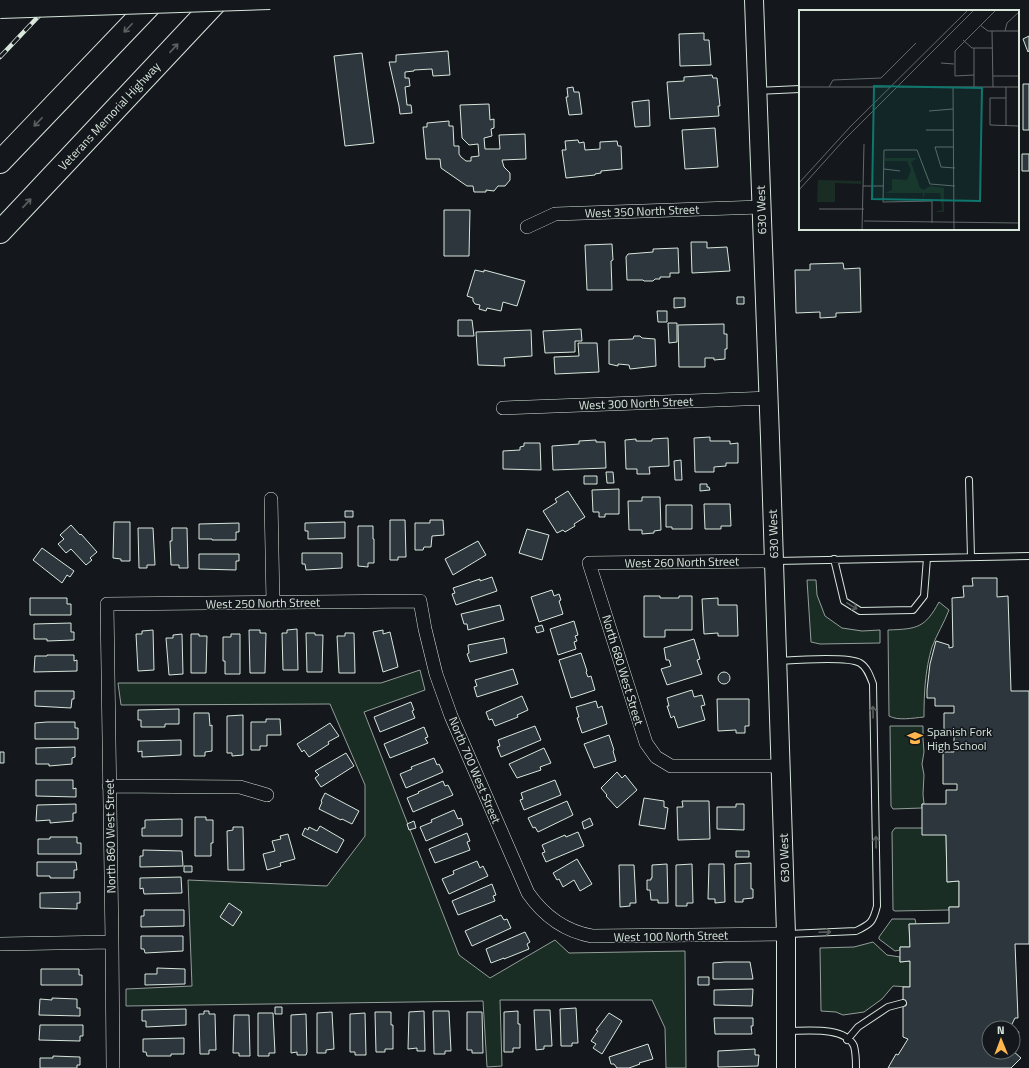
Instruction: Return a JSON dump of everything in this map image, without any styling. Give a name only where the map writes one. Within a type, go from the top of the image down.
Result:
[{"type":"highway","points":[[0,162],[155,0]]},
{"type":"highway","name":"Veterans Memorial Highway","points":[[0,232],[218,0]]},
{"type":"street","points":[[0,9],[270,0]]},
{"type":"street","name":"630 West","points":[[754,0],[781,766],[786,934],[786,1068]]},
{"type":"street","name":"West 350 North Street","points":[[526,227],[555,214],[761,207]]},
{"type":"street","name":"West 300 North Street","points":[[503,408],[769,398]]},
{"type":"street","points":[[272,499],[274,603]]},
{"type":"street","name":"West 260 North Street","points":[[589,563],[774,561]]},
{"type":"street","name":"North 680 West Street","points":[[589,563],[646,743],[656,757],[672,766],[781,766]]},
{"type":"street","name":"West 250 North Street","points":[[107,604],[420,602]]},
{"type":"street","name":"North 700 West Street","points":[[420,602],[436,674],[468,758],[528,893],[542,911],[559,924]]},
{"type":"street","name":"North 860 West Street","points":[[107,604],[113,1068]]},
{"type":"street","points":[[110,786],[240,786],[266,795]]},
{"type":"street","name":"West 100 North Street","points":[[559,924],[581,934],[603,937],[786,934]]},
{"type":"street","points":[[0,944],[112,942]]},
{"type":"lane","points":[[757,91],[799,89]]},
{"type":"lane","points":[[969,480],[971,557]]},
{"type":"lane","points":[[774,561],[1029,556]]},
{"type":"lane","points":[[834,559],[844,601],[860,611],[913,610],[924,596],[927,558]]},
{"type":"lane","points":[[777,661],[849,659],[861,663],[869,673],[873,684],[877,906],[874,919],[865,927],[856,931],[786,934]]},
{"type":"lane","points":[[847,1040],[858,1027],[888,1007],[903,1003]]},
{"type":"lane","points":[[786,1031],[824,1031],[841,1034],[853,1045],[856,1068]]},
{"type":"green space","points":[[807,580],[816,580],[817,595],[825,616],[842,628],[862,631],[880,630],[880,643],[820,644],[811,642]]},
{"type":"green space","points":[[939,602],[949,610],[932,647],[928,664],[925,682],[924,717],[901,719],[893,718],[889,716],[888,630],[913,628],[919,625],[929,617]]},
{"type":"green space","points":[[420,670],[425,690],[364,712],[459,955],[490,978],[555,940],[569,953],[685,951],[686,1068],[666,1068],[665,1028],[652,1000],[500,1000],[502,1066],[487,1067],[483,1001],[126,1006],[126,989],[192,986],[188,880],[327,886],[365,836],[365,785],[330,704],[121,705],[118,683],[381,683]]},
{"type":"green space","points":[[890,726],[923,726],[924,752],[922,764],[924,775],[924,804],[922,804],[922,808],[893,809],[891,806]]},
{"type":"green space","points":[[895,828],[922,828],[946,835],[947,882],[959,881],[959,907],[949,907],[949,910],[893,910],[892,832]]},
{"type":"green space","points":[[892,919],[915,919],[916,924],[909,924],[910,947],[900,947],[900,950],[895,951],[879,939]]},
{"type":"green space","points":[[873,942],[887,955],[900,957],[900,962],[910,961],[910,987],[893,986],[882,999],[864,1012],[843,1015],[836,1012],[821,1011],[820,948],[854,947]]},
{"type":"building","points":[[704,33],[704,40],[709,40],[711,65],[680,66],[679,34]]},
{"type":"building","points":[[1029,36],[1029,51],[1028,52],[1023,39]]},
{"type":"building","points":[[448,51],[450,75],[433,76],[432,69],[405,72],[405,78],[409,78],[410,86],[405,87],[407,105],[411,105],[412,113],[400,114],[389,62],[396,62],[396,55]]},
{"type":"building","points":[[362,53],[374,143],[345,146],[334,56]]},
{"type":"building","points":[[712,75],[713,78],[717,78],[720,106],[718,106],[719,116],[670,119],[667,82],[684,81],[684,77]]},
{"type":"building","points":[[1023,84],[1029,84],[1029,130],[1023,130]]},
{"type":"building","points":[[573,87],[574,92],[579,92],[582,114],[569,115],[566,97],[568,97],[567,88]]},
{"type":"building","points":[[649,100],[650,126],[635,127],[632,102]]},
{"type":"building","points":[[489,104],[490,120],[494,119],[494,128],[491,129],[492,136],[484,138],[485,149],[500,149],[499,135],[525,134],[526,159],[502,160],[504,167],[510,173],[510,180],[505,186],[498,186],[494,191],[486,190],[486,192],[474,192],[473,186],[467,186],[441,168],[440,159],[426,159],[423,127],[427,127],[427,123],[449,121],[449,126],[453,126],[454,146],[459,146],[459,154],[461,157],[466,161],[471,161],[471,157],[479,156],[478,144],[469,145],[462,138],[460,105]]},
{"type":"building","points":[[715,128],[718,167],[685,169],[682,130]]},
{"type":"building","points":[[578,140],[579,143],[584,142],[585,150],[600,149],[600,142],[617,141],[618,146],[621,146],[622,169],[601,171],[601,173],[595,175],[566,178],[562,150],[566,150],[565,141]]},
{"type":"building","points":[[1022,154],[1029,154],[1029,171],[1022,171]]},
{"type":"building","points":[[444,210],[470,210],[469,256],[444,256]]},
{"type":"building","points":[[691,242],[707,242],[707,248],[727,247],[730,271],[692,273]]},
{"type":"building","points":[[612,244],[612,290],[587,290],[585,245]]},
{"type":"building","points":[[678,248],[679,273],[670,273],[670,277],[660,277],[660,279],[655,279],[653,281],[627,280],[626,257],[628,254],[653,252],[653,249]]},
{"type":"building","points":[[843,263],[844,269],[860,268],[861,312],[836,313],[836,317],[820,318],[820,312],[796,313],[795,270],[810,270],[810,264]]},
{"type":"building","points":[[475,270],[484,272],[484,270],[525,281],[517,306],[503,302],[501,311],[487,308],[486,311],[479,309],[480,305],[475,304],[473,298],[467,296]]},
{"type":"building","points":[[737,297],[744,297],[744,304],[737,304]]},
{"type":"building","points":[[674,298],[685,298],[685,307],[674,308]]},
{"type":"building","points":[[657,311],[667,311],[667,322],[658,322]]},
{"type":"building","points":[[458,320],[472,320],[474,336],[458,336]]},
{"type":"building","points":[[668,323],[677,323],[677,342],[669,343]]},
{"type":"building","points":[[724,324],[724,334],[727,334],[725,359],[714,360],[714,358],[705,358],[705,367],[679,367],[678,325]]},
{"type":"building","points":[[581,329],[582,341],[575,341],[575,352],[545,353],[543,331]]},
{"type":"building","points":[[531,330],[532,356],[504,358],[505,366],[478,365],[476,332]]},
{"type":"building","points":[[634,336],[655,339],[656,366],[630,369],[629,365],[618,364],[618,366],[609,364],[609,340],[633,339]]},
{"type":"building","points":[[578,343],[597,343],[599,372],[555,374],[554,357],[579,356]]},
{"type":"building","points":[[710,437],[710,441],[730,441],[730,444],[738,443],[738,463],[726,463],[726,466],[714,467],[714,472],[695,472],[694,438]]},
{"type":"building","points":[[668,438],[669,466],[649,467],[650,474],[637,474],[637,469],[626,469],[625,440],[636,439],[636,441],[652,441],[652,439]]},
{"type":"building","points":[[596,440],[596,442],[605,442],[606,468],[553,470],[552,446],[579,444],[579,441]]},
{"type":"building","points":[[524,443],[540,443],[541,470],[503,469],[503,451],[520,450],[520,447],[524,446]]},
{"type":"building","points":[[681,460],[682,480],[675,480],[674,461]]},
{"type":"building","points":[[606,472],[613,472],[614,483],[607,483]]},
{"type":"building","points":[[584,476],[597,476],[597,484],[584,484]]},
{"type":"building","points":[[700,484],[707,484],[707,487],[709,487],[710,490],[700,491]]},
{"type":"building","points":[[619,489],[619,514],[605,514],[605,517],[599,517],[599,512],[593,512],[592,490]]},
{"type":"building","points":[[568,491],[585,517],[565,532],[563,530],[557,533],[543,511],[557,502],[555,499]]},
{"type":"building","points":[[642,497],[660,497],[661,530],[654,531],[654,533],[642,534],[642,530],[629,530],[628,501],[642,501]]},
{"type":"building","points":[[704,504],[730,504],[731,526],[721,526],[721,529],[705,529]]},
{"type":"building","points":[[666,505],[692,505],[692,529],[672,529],[672,527],[666,527]]},
{"type":"building","points":[[345,511],[353,511],[353,517],[345,517]]},
{"type":"building","points":[[390,520],[405,520],[406,557],[398,557],[398,560],[390,560]]},
{"type":"building","points":[[430,520],[443,520],[444,535],[432,536],[431,547],[424,547],[423,550],[415,550],[415,523],[430,523]]},
{"type":"building","points":[[114,522],[130,522],[130,561],[121,561],[121,559],[113,558]]},
{"type":"building","points":[[345,522],[345,538],[308,539],[308,531],[305,531],[305,523]]},
{"type":"building","points":[[239,523],[239,532],[236,532],[236,540],[199,539],[199,524]]},
{"type":"building","points":[[71,525],[97,552],[90,558],[92,560],[86,565],[71,549],[66,553],[58,544],[64,539],[60,535]]},
{"type":"building","points":[[358,526],[373,526],[374,563],[368,563],[368,567],[358,566]]},
{"type":"building","points":[[138,528],[153,528],[155,565],[147,565],[147,568],[139,568]]},
{"type":"building","points":[[172,528],[187,528],[188,568],[179,568],[179,565],[171,565],[170,541],[172,541]]},
{"type":"building","points":[[527,529],[549,535],[542,560],[519,553]]},
{"type":"building","points":[[478,541],[486,555],[453,575],[445,559]]},
{"type":"building","points":[[42,548],[74,571],[70,577],[67,575],[62,583],[33,560]]},
{"type":"building","points":[[302,553],[342,553],[342,568],[306,570],[305,564],[302,564]]},
{"type":"building","points":[[199,554],[239,554],[239,561],[236,561],[236,570],[199,569]]},
{"type":"building","points":[[492,577],[497,591],[456,605],[452,594],[455,593],[453,588],[480,579],[480,581]]},
{"type":"building","name":"Spanish Fork High School","points":[[972,578],[997,578],[997,597],[1008,596],[1011,691],[1029,691],[1029,944],[1015,944],[1018,1018],[1015,1018],[1014,1020],[981,1020],[981,1060],[1019,1060],[1011,1068],[888,1068],[896,1054],[898,1055],[908,1039],[903,1037],[903,987],[910,987],[910,961],[900,962],[900,947],[910,947],[909,924],[949,923],[949,907],[959,907],[959,881],[947,882],[946,835],[922,835],[922,804],[946,804],[946,790],[957,790],[957,784],[943,784],[943,752],[954,752],[954,730],[944,730],[944,713],[954,713],[954,706],[935,706],[935,698],[927,698],[927,690],[930,664],[936,641],[949,645],[949,648],[953,647],[952,598],[964,597],[963,586],[973,586]]},
{"type":"building","points":[[552,590],[554,596],[559,594],[561,600],[559,601],[563,614],[539,622],[531,597]]},
{"type":"building","points":[[644,596],[679,598],[679,596],[692,596],[692,630],[665,630],[665,637],[644,637]]},
{"type":"building","points":[[30,598],[67,598],[67,604],[71,604],[71,615],[30,615]]},
{"type":"building","points":[[718,598],[718,605],[737,605],[738,636],[718,636],[718,633],[704,634],[702,599]]},
{"type":"building","points":[[500,605],[504,620],[468,630],[467,624],[464,624],[461,614]]},
{"type":"building","points":[[574,621],[578,635],[575,636],[577,641],[574,642],[576,649],[558,655],[550,629]]},
{"type":"building","points":[[71,623],[71,632],[74,632],[74,640],[47,641],[47,639],[34,639],[34,624]]},
{"type":"building","points":[[542,625],[544,631],[537,633],[535,627]]},
{"type":"building","points":[[297,629],[298,670],[283,670],[282,633],[287,633],[287,630]]},
{"type":"building","points":[[153,630],[154,670],[138,671],[136,634],[142,634],[142,631]]},
{"type":"building","points":[[249,630],[260,630],[260,633],[266,633],[265,673],[250,673]]},
{"type":"building","points":[[383,630],[383,634],[390,632],[398,667],[383,672],[373,632]]},
{"type":"building","points":[[306,633],[323,635],[322,672],[307,672]]},
{"type":"building","points":[[345,633],[354,633],[355,673],[339,673],[337,636],[345,636]]},
{"type":"building","points":[[182,634],[183,674],[169,675],[166,638],[173,638],[173,635]]},
{"type":"building","points":[[191,634],[207,636],[206,673],[191,673]]},
{"type":"building","points":[[231,634],[240,634],[240,674],[225,674],[225,661],[223,661],[223,637],[231,637]]},
{"type":"building","points":[[504,638],[507,653],[470,662],[467,654],[469,653],[468,645]]},
{"type":"building","points":[[694,639],[700,659],[697,660],[702,674],[667,685],[661,669],[671,666],[669,660],[666,660],[664,648]]},
{"type":"building","points":[[581,653],[587,671],[586,672],[588,677],[591,676],[595,690],[571,698],[559,660]]},
{"type":"building","points":[[74,655],[74,661],[77,660],[77,671],[34,672],[35,656]]},
{"type":"building","points":[[513,669],[518,684],[477,697],[474,687],[477,686],[475,680]]},
{"type":"building","points":[[724,672],[728,674],[730,678],[728,682],[724,684],[720,682],[718,678],[720,674]]},
{"type":"building","points":[[692,690],[694,697],[702,695],[705,705],[701,706],[705,720],[678,728],[674,716],[671,718],[667,706],[669,706],[667,698]]},
{"type":"building","points":[[35,691],[74,691],[74,699],[72,699],[71,708],[35,706]]},
{"type":"building","points":[[522,696],[528,710],[517,715],[518,717],[495,726],[492,719],[489,720],[486,712]]},
{"type":"building","points":[[717,699],[749,699],[749,726],[745,726],[745,733],[736,733],[736,730],[718,731]]},
{"type":"building","points":[[596,701],[598,708],[602,706],[607,724],[582,733],[577,718],[579,717],[576,707]]},
{"type":"building","points":[[411,702],[414,710],[412,711],[415,718],[380,732],[374,717]]},
{"type":"building","points":[[179,709],[179,724],[165,724],[165,727],[141,727],[141,720],[138,720],[138,710]]},
{"type":"building","points":[[194,713],[209,713],[210,726],[212,725],[212,751],[205,752],[205,756],[194,756]]},
{"type":"building","points":[[243,715],[243,755],[232,756],[232,753],[227,753],[227,716]]},
{"type":"building","points":[[266,719],[280,719],[281,735],[267,735],[267,746],[260,746],[260,750],[251,750],[251,722],[266,722]]},
{"type":"building","points":[[75,722],[75,728],[78,728],[78,739],[35,739],[35,723]]},
{"type":"building","points":[[330,723],[339,736],[328,742],[329,744],[309,757],[304,750],[302,752],[297,744]]},
{"type":"building","points":[[535,726],[541,740],[501,757],[497,747],[500,746],[498,740]]},
{"type":"building","points":[[424,727],[428,737],[425,738],[428,743],[390,758],[384,744]]},
{"type":"building","points":[[609,735],[616,761],[594,768],[584,744]]},
{"type":"building","points":[[181,740],[181,755],[142,757],[142,751],[138,752],[138,741]]},
{"type":"building","points":[[75,747],[75,757],[72,758],[72,764],[49,766],[49,764],[36,764],[36,748]]},
{"type":"building","points":[[544,748],[551,763],[540,767],[541,770],[517,778],[509,764]]},
{"type":"building","points":[[0,752],[4,752],[4,763],[0,763]]},
{"type":"building","points":[[346,753],[354,766],[321,787],[315,778],[319,775],[315,771]]},
{"type":"building","points":[[434,758],[437,765],[439,764],[443,772],[406,788],[400,774],[412,769],[411,767]]},
{"type":"building","points":[[617,772],[622,778],[625,775],[637,790],[617,808],[601,788]]},
{"type":"building","points":[[36,780],[73,780],[73,789],[76,788],[76,797],[36,796]]},
{"type":"building","points":[[555,780],[561,795],[524,810],[520,800],[523,799],[521,793]]},
{"type":"building","points":[[443,781],[445,786],[448,785],[453,795],[413,812],[407,798]]},
{"type":"building","points":[[325,793],[359,811],[352,824],[319,809]]},
{"type":"building","points":[[644,798],[664,801],[664,807],[668,808],[665,829],[639,825]]},
{"type":"building","points":[[567,801],[573,815],[538,832],[535,827],[533,828],[528,818]]},
{"type":"building","points":[[682,801],[709,801],[710,839],[678,840],[677,807],[683,807]]},
{"type":"building","points":[[76,804],[76,813],[73,813],[73,821],[50,823],[50,820],[36,821],[37,805]]},
{"type":"building","points":[[736,804],[744,804],[744,830],[717,829],[717,807],[736,807]]},
{"type":"building","points":[[454,810],[458,819],[461,818],[463,825],[426,841],[420,827],[432,822],[431,820]]},
{"type":"building","points":[[195,817],[206,817],[206,820],[213,820],[213,843],[211,843],[211,856],[195,856]]},
{"type":"building","points":[[590,818],[593,825],[584,829],[582,822]]},
{"type":"building","points":[[182,819],[182,836],[142,836],[142,828],[145,828],[145,820]]},
{"type":"building","points":[[414,821],[416,828],[409,830],[407,824]]},
{"type":"building","points":[[320,826],[344,840],[337,853],[302,835],[305,828],[308,830],[309,827],[317,831]]},
{"type":"building","points":[[233,827],[243,827],[244,870],[228,870],[227,831],[233,830]]},
{"type":"building","points":[[578,832],[584,846],[546,862],[542,853],[545,852],[542,845],[565,835],[566,837]]},
{"type":"building","points":[[467,833],[470,841],[467,842],[470,850],[435,863],[429,849]]},
{"type":"building","points":[[288,834],[295,859],[280,863],[281,866],[267,870],[263,854],[275,851],[272,841],[281,839],[280,836]]},
{"type":"building","points":[[50,837],[77,837],[77,843],[81,843],[81,854],[38,854],[38,839],[50,839]]},
{"type":"building","points":[[143,850],[182,851],[183,866],[140,867],[140,856],[143,856]]},
{"type":"building","points":[[736,851],[749,851],[749,857],[736,857]]},
{"type":"building","points":[[577,859],[592,884],[580,891],[574,880],[563,887],[559,879],[557,880],[553,873]]},
{"type":"building","points":[[477,861],[480,868],[483,866],[488,876],[449,894],[442,879],[454,874],[453,871]]},
{"type":"building","points":[[37,862],[76,862],[77,870],[74,870],[74,878],[50,878],[50,876],[37,876]]},
{"type":"building","points":[[751,863],[751,889],[753,889],[753,898],[743,899],[743,902],[735,902],[735,864]]},
{"type":"building","points":[[667,864],[668,903],[658,903],[658,900],[651,900],[650,890],[647,890],[647,880],[651,880],[652,878],[652,865]]},
{"type":"building","points":[[692,864],[693,903],[687,903],[687,906],[676,906],[676,865]]},
{"type":"building","points":[[709,864],[724,864],[725,902],[715,903],[715,899],[708,899]]},
{"type":"building","points":[[619,865],[634,865],[636,903],[630,903],[630,906],[620,907]]},
{"type":"building","points":[[184,866],[192,866],[192,872],[184,872]]},
{"type":"building","points":[[181,877],[182,893],[144,894],[143,888],[140,889],[140,878]]},
{"type":"building","points":[[492,884],[496,895],[493,896],[495,901],[458,915],[452,901]]},
{"type":"building","points":[[80,892],[80,903],[77,903],[77,909],[40,908],[40,893]]},
{"type":"building","points":[[229,903],[242,912],[233,926],[220,917]]},
{"type":"building","points":[[144,910],[184,910],[184,926],[141,927],[141,916],[144,916]]},
{"type":"building","points":[[501,915],[504,920],[507,919],[511,928],[472,946],[465,931]]},
{"type":"building","points":[[525,932],[530,942],[527,944],[529,949],[491,963],[486,949]]},
{"type":"building","points":[[141,936],[183,936],[183,951],[145,953],[144,949],[141,949]]},
{"type":"building","points":[[750,962],[753,979],[713,979],[713,963]]},
{"type":"building","points":[[157,968],[185,969],[185,984],[145,985],[145,974],[157,974]]},
{"type":"building","points":[[41,969],[79,969],[79,975],[82,975],[82,985],[41,985]]},
{"type":"building","points":[[698,977],[709,977],[709,985],[698,985]]},
{"type":"building","points":[[753,989],[752,1006],[714,1005],[714,990]]},
{"type":"building","points":[[52,998],[77,999],[77,1008],[80,1008],[80,1016],[39,1015],[40,999],[52,1000]]},
{"type":"building","points":[[275,1007],[282,1007],[282,1014],[275,1014]]},
{"type":"building","points":[[576,1008],[578,1043],[572,1043],[572,1046],[561,1046],[560,1009]]},
{"type":"building","points":[[186,1009],[186,1025],[146,1027],[146,1021],[142,1021],[142,1010]]},
{"type":"building","points":[[534,1010],[550,1010],[552,1046],[544,1046],[544,1049],[536,1050]]},
{"type":"building","points":[[204,1011],[209,1011],[209,1014],[215,1014],[216,1050],[209,1050],[209,1054],[200,1054],[199,1014],[204,1014]]},
{"type":"building","points":[[424,1011],[425,1051],[417,1051],[417,1048],[408,1049],[409,1012]]},
{"type":"building","points":[[433,1011],[449,1011],[451,1051],[445,1051],[445,1054],[434,1054]]},
{"type":"building","points":[[518,1011],[518,1024],[520,1024],[520,1048],[513,1048],[513,1052],[504,1052],[504,1012]]},
{"type":"building","points":[[332,1012],[334,1049],[326,1050],[326,1053],[317,1053],[317,1013]]},
{"type":"building","points":[[375,1012],[391,1012],[391,1025],[393,1025],[393,1049],[385,1049],[385,1052],[376,1052]]},
{"type":"building","points":[[467,1012],[482,1012],[483,1053],[472,1053],[472,1050],[467,1050]]},
{"type":"building","points":[[258,1013],[273,1013],[275,1053],[269,1053],[269,1056],[258,1056]]},
{"type":"building","points":[[365,1013],[366,1055],[355,1055],[355,1052],[350,1052],[350,1014]]},
{"type":"building","points":[[609,1013],[622,1021],[602,1054],[593,1048],[596,1044],[591,1041],[598,1031],[596,1030]]},
{"type":"building","points":[[306,1014],[307,1052],[306,1055],[297,1055],[297,1052],[291,1053],[291,1015]]},
{"type":"building","points":[[234,1015],[249,1015],[250,1056],[239,1056],[239,1053],[233,1053]]},
{"type":"building","points":[[714,1018],[753,1018],[753,1026],[751,1026],[752,1034],[715,1034]]},
{"type":"building","points":[[40,1025],[83,1025],[83,1036],[80,1036],[80,1041],[39,1040]]},
{"type":"building","points":[[184,1038],[184,1054],[171,1054],[171,1056],[147,1056],[146,1052],[143,1052],[143,1039]]},
{"type":"building","points":[[648,1044],[653,1059],[629,1068],[617,1068],[614,1064],[611,1064],[609,1057]]},
{"type":"building","points":[[755,1049],[755,1055],[759,1055],[758,1066],[718,1067],[718,1051]]},
{"type":"building","points":[[53,1056],[80,1057],[80,1065],[77,1065],[77,1068],[40,1068],[40,1058],[53,1058]]},
{"type":"railway","points":[[0,57],[54,0]]},
{"type":"place","name":"Spanish Fork High School","points":[[915,738]]}]
